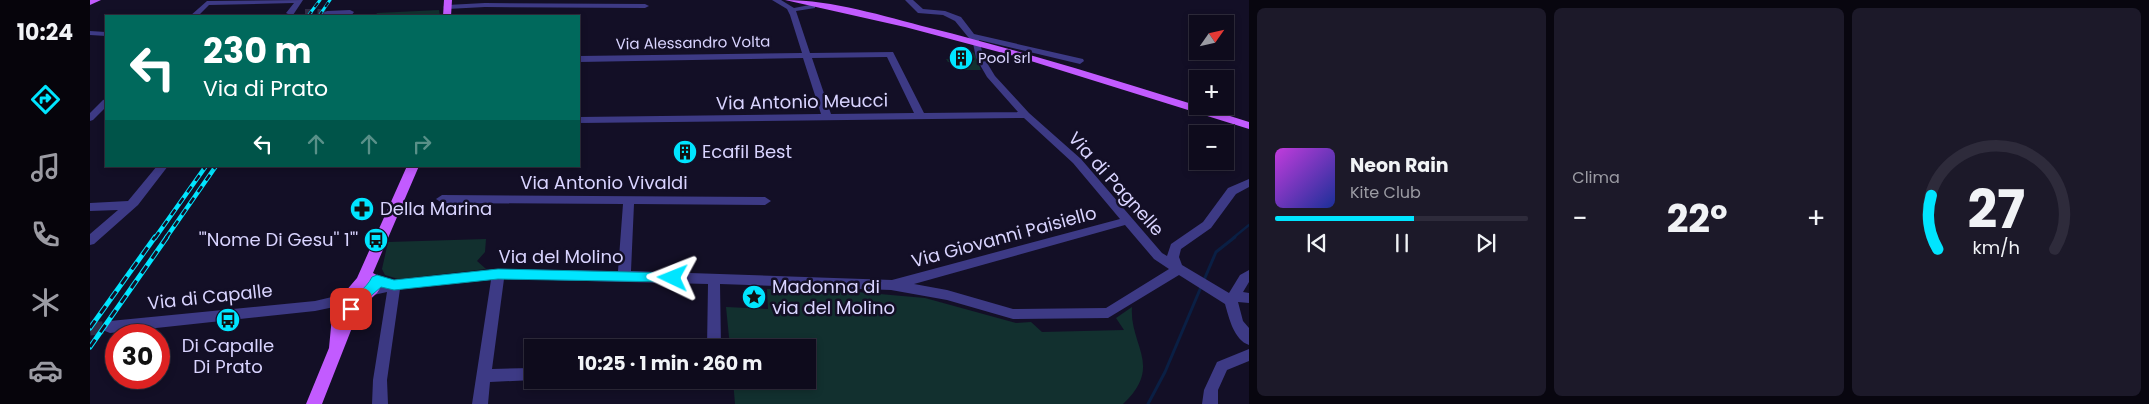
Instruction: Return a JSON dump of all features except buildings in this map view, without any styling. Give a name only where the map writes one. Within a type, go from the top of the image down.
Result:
[{"type":"main road","points":[[90,2],[97,0]]},
{"type":"main road","points":[[778,0],[794,6],[841,10]]},
{"type":"main road","points":[[794,6],[812,6],[841,10],[975,39],[1249,126]]},
{"type":"main road","points":[[314,404],[336,347],[347,305],[360,297],[370,282],[376,252],[413,167]]},
{"type":"street","name":"Via di Pagnelle","points":[[909,0],[921,11],[945,13],[958,19],[975,39],[986,71],[1026,115],[1077,161],[1126,221],[1158,256],[1182,272]]},
{"type":"street","points":[[195,15],[207,3],[294,1],[300,1],[290,13],[299,13]]},
{"type":"street","points":[[284,15],[294,1]]},
{"type":"street","points":[[447,8],[572,6],[588,4],[645,6]]},
{"type":"street","points":[[794,6],[827,118]]},
{"type":"street","points":[[327,13],[350,12],[348,15]]},
{"type":"street","points":[[90,33],[105,34]]},
{"type":"street","points":[[975,39],[1080,61]]},
{"type":"street","name":"Via Alessandro Volta","points":[[580,58],[890,54],[920,115]]},
{"type":"street","points":[[90,118],[105,103]]},
{"type":"street","name":"Via Antonio Meucci","points":[[580,120],[1026,115]]},
{"type":"street","points":[[90,241],[131,205],[162,167]]},
{"type":"street","points":[[1249,183],[1232,191],[1207,225],[1175,247],[1173,257],[1182,272],[1229,298],[1249,298]]},
{"type":"street","name":"Via Antonio Vivaldi","points":[[442,200],[765,201]]},
{"type":"street","points":[[624,276],[630,200]]},
{"type":"street","points":[[90,207],[131,205]]},
{"type":"street","name":"Via Giovanni Paisiello","points":[[891,286],[1126,221]]},
{"type":"street","name":"Via del Molino","points":[[370,282],[394,285],[498,274],[624,276],[891,286],[947,295],[1013,314],[1108,313],[1182,272]]},
{"type":"street","points":[[480,404],[498,274]]},
{"type":"street","points":[[1229,298],[1249,275]]},
{"type":"street","points":[[714,279],[714,339]]},
{"type":"street","points":[[380,404],[380,380],[394,285]]},
{"type":"street","points":[[1229,298],[1237,323],[1249,338]]},
{"type":"street","name":"Via di Capalle","points":[[139,324],[315,306],[347,305]]},
{"type":"street","points":[[1210,404],[1211,390],[1222,366],[1249,355]]},
{"type":"street","points":[[484,376],[524,374]]},
{"type":"green space","points":[[439,10],[440,15],[376,15],[377,13]]},
{"type":"green space","points":[[972,52],[981,70],[959,70],[955,62],[948,62],[946,59],[972,61],[975,59],[971,55]]},
{"type":"green space","points":[[486,239],[485,252],[477,261],[486,269],[398,279],[385,275],[382,269],[388,242]]},
{"type":"green space","points":[[767,289],[857,292],[925,298],[1016,323],[1031,322],[1042,332],[1124,330],[1116,318],[1132,307],[1132,321],[1142,356],[1143,367],[1141,378],[1135,390],[1123,404],[735,404],[734,389],[816,389],[816,339],[729,339],[726,307],[768,309]]},
{"type":"waterway","points":[[1233,238],[1249,225]]},
{"type":"waterway","points":[[1204,280],[1216,252],[1235,237]]},
{"type":"waterway","points":[[1148,404],[1165,372],[1201,287]]},
{"type":"tunnel","points":[[305,13],[327,13]]},
{"type":"tunnel","points":[[90,329],[105,328]]},
{"type":"railway","points":[[309,15],[320,0]]},
{"type":"railway","points":[[320,15],[330,0]]},
{"type":"railway","points":[[155,238],[205,167]]},
{"type":"railway","points":[[166,238],[215,167]]},
{"type":"railway","points":[[90,328],[155,237]]},
{"type":"railway","points":[[90,347],[167,237]]},
{"type":"place","name":"Pool srl","points":[[961,58]]},
{"type":"place","name":"Ecafil Best","points":[[685,152]]},
{"type":"place","name":"Della Marina","points":[[362,209]]},
{"type":"place","name":"'\"Nome Di Gesu'' 1\"'","points":[[376,240]]},
{"type":"place","name":"Madonna di via del Molino","points":[[754,297]]},
{"type":"place","name":"Di Capalle Di Prato","points":[[228,320]]},
{"type":"route","points":[[351,309],[360,297],[375,286],[377,280],[394,285],[498,274],[673,278]]}]
